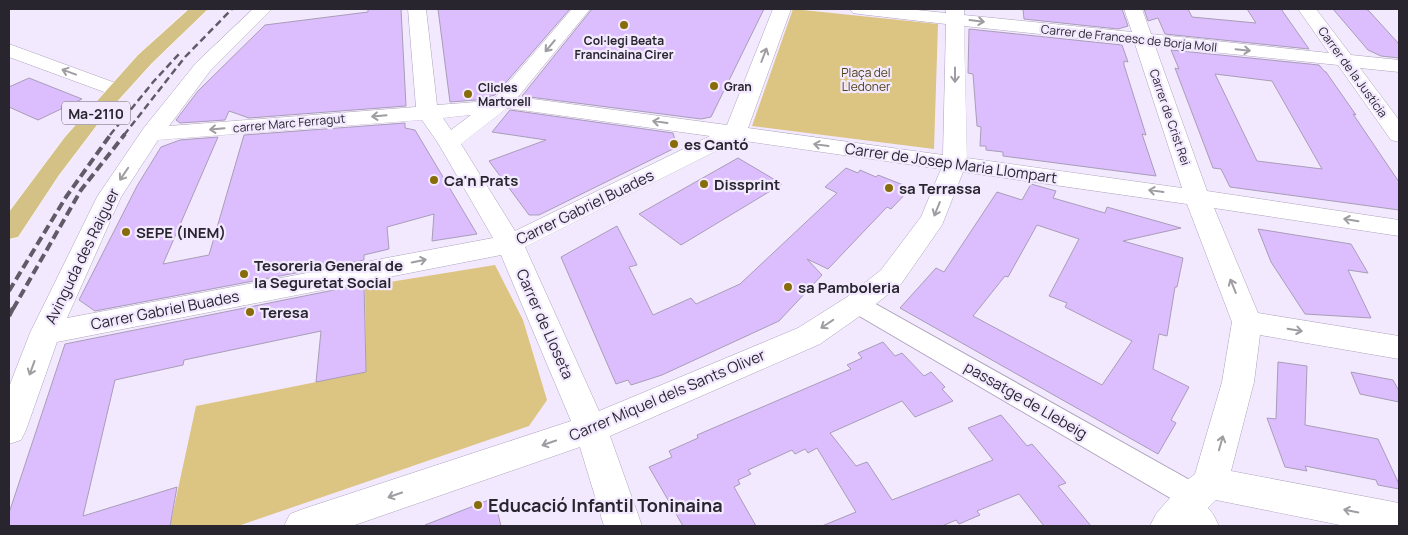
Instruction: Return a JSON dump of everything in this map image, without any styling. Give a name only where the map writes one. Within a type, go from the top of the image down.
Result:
[{"type":"main road","name":"Ma-2110","points":[[12,220],[114,89],[199,9]]},
{"type":"street","name":"Avinguda des Raiguer","points":[[9,430],[45,333],[109,197],[151,134],[203,67],[263,9]]},
{"type":"street","points":[[448,142],[503,100],[581,9]]},
{"type":"street","points":[[735,133],[782,9]]},
{"type":"street","name":"Carrer de Francesc de Borja Moll","points":[[859,9],[955,13],[1144,40],[1399,66]]},
{"type":"street","name":"Carrer de Crist Rei","points":[[1133,9],[1197,197],[1247,322]]},
{"type":"street","name":"Carrer de la Justícia","points":[[1307,9],[1399,135]]},
{"type":"street","name":"Carrer de Lloseta","points":[[422,12],[428,112],[510,244],[591,429],[623,526]]},
{"type":"street","points":[[955,13],[955,164]]},
{"type":"street","points":[[9,50],[114,89]]},
{"type":"street","name":"carrer Marc Ferragut","points":[[151,134],[476,108],[503,100]]},
{"type":"street","name":"Carrer de Josep Maria Llompart","points":[[503,100],[1197,197],[1399,228]]},
{"type":"street","name":"Carrer Gabriel Buades","points":[[45,333],[510,244],[735,133]]},
{"type":"street","name":"Carrer Miquel dels Sants Oliver","points":[[303,526],[591,429],[809,336],[857,304],[891,277],[933,219],[955,164]]},
{"type":"street","name":"passatge de Llebeig","points":[[857,304],[1191,508]]},
{"type":"street","points":[[1399,347],[1247,322],[1238,382],[1191,508],[1399,520]]},
{"type":"green space","name":"Plaça del Lledoner","points":[[793,9],[938,24],[934,149],[752,126]]},
{"type":"green space","points":[[495,265],[523,320],[547,400],[529,426],[238,526],[170,526],[196,406],[366,372],[365,286]]},
{"type":"building","points":[[368,9],[401,9],[406,106],[249,118],[229,111],[225,120],[180,123],[176,120],[198,91],[265,25],[368,12]]},
{"type":"building","points":[[438,9],[570,9],[495,95],[476,100],[450,102]]},
{"type":"building","points":[[592,9],[764,9],[711,117],[701,119],[522,96]]},
{"type":"building","points":[[1023,9],[1122,9],[1128,26],[1118,29],[1024,19]]},
{"type":"building","points":[[1144,9],[1188,9],[1192,17],[1256,23],[1247,9],[1281,9],[1309,49],[1165,34],[1158,18],[1148,21]]},
{"type":"building","points":[[1333,9],[1366,9],[1369,11],[1399,44],[1399,58],[1381,56],[1368,50]]},
{"type":"building","points":[[969,29],[1122,45],[1128,62],[1124,61],[1124,65],[1146,135],[1142,134],[1156,176],[1003,156],[1003,152],[986,150],[986,146],[980,146],[981,127],[977,126],[973,74],[968,73]]},
{"type":"building","points":[[1171,50],[1319,65],[1356,115],[1353,114],[1399,182],[1399,210],[1230,187],[1221,169],[1213,168],[1175,68],[1179,69]],"holes":[[[1215,74],[1272,81],[1322,169],[1257,161]]]},
{"type":"building","points":[[29,78],[82,99],[38,120],[9,107],[9,87]]},
{"type":"building","points":[[510,110],[673,133],[677,147],[539,215],[529,215],[489,161],[546,140],[492,132]]},
{"type":"building","points":[[405,123],[405,128],[415,130],[477,234],[432,241],[434,214],[387,227],[389,249],[364,255],[364,260],[95,311],[79,300],[137,186],[161,147],[180,140],[218,137],[163,264],[209,255],[244,135]]},
{"type":"building","points":[[738,158],[782,184],[681,245],[639,214]]},
{"type":"building","points":[[846,168],[858,173],[860,170],[876,177],[878,175],[911,188],[891,209],[887,207],[828,269],[807,259],[822,275],[779,321],[662,375],[631,385],[628,380],[616,384],[561,257],[617,226],[637,265],[629,267],[653,315],[691,298],[696,304],[740,284],[837,193],[825,187]]},
{"type":"building","points":[[1031,184],[1056,191],[1053,198],[1105,213],[1107,207],[1181,228],[1123,241],[1183,258],[1177,287],[1175,287],[1167,336],[1159,334],[1153,369],[1189,387],[1171,420],[1176,423],[1158,454],[900,308],[936,268],[944,272],[997,192],[1022,200]],"holes":[[[1037,225],[1079,239],[1049,296],[1067,303],[1065,307],[1132,341],[1102,385],[973,316],[1005,276],[1008,277]]]},
{"type":"building","points":[[1258,229],[1351,244],[1368,273],[1348,270],[1371,318],[1305,314],[1271,262]]},
{"type":"building","points":[[364,284],[366,372],[316,382],[321,331],[184,360],[183,365],[115,380],[83,516],[177,487],[170,526],[9,526],[9,513],[65,344]]},
{"type":"building","points":[[883,342],[895,356],[902,353],[924,376],[931,372],[945,387],[942,389],[953,401],[915,417],[902,401],[830,433],[856,466],[867,462],[892,500],[993,460],[968,428],[1001,415],[1027,446],[1032,444],[1066,483],[1058,486],[1091,526],[1044,526],[1019,494],[977,511],[980,515],[959,524],[956,520],[942,526],[822,526],[856,512],[817,448],[808,453],[805,449],[795,454],[792,450],[748,470],[751,474],[738,480],[740,484],[734,487],[756,526],[683,526],[649,467],[672,457],[669,451],[698,438],[697,435],[851,369],[847,365],[862,358],[858,353]]},
{"type":"building","points":[[1278,362],[1307,366],[1305,425],[1378,439],[1399,484],[1399,489],[1378,485],[1376,480],[1305,466],[1307,471],[1285,467],[1267,418],[1276,419]]},
{"type":"building","points":[[1351,372],[1393,380],[1399,391],[1399,402],[1360,394]]},
{"type":"building","points":[[494,498],[501,526],[425,526],[425,525]]},
{"type":"railway","points":[[124,135],[185,57],[232,9]]},
{"type":"railway","points":[[110,135],[154,81],[179,54]]},
{"type":"railway","points":[[9,291],[66,197],[111,134]]},
{"type":"railway","points":[[13,309],[81,190],[125,134]]},
{"type":"railway","points":[[9,316],[13,308]]},
{"type":"place","name":"Col·legi Beata Francinaina Cirer","points":[[624,25]]},
{"type":"place","name":"Gran","points":[[714,86]]},
{"type":"place","name":"Clicles Martorell","points":[[468,94]]},
{"type":"place","name":"es Cantó","points":[[674,144]]},
{"type":"place","name":"Ca'n Prats","points":[[434,180]]},
{"type":"place","name":"Dissprint","points":[[704,184]]},
{"type":"place","name":"sa Terrassa","points":[[889,188]]},
{"type":"place","name":"SEPE (INEM)","points":[[126,232]]},
{"type":"place","name":"Tesoreria General de la Seguretat Social","points":[[244,274]]},
{"type":"place","name":"sa Pamboleria","points":[[788,287]]},
{"type":"place","name":"Teresa","points":[[250,312]]},
{"type":"place","name":"Educació Infantil Toninaina","points":[[478,505]]}]
